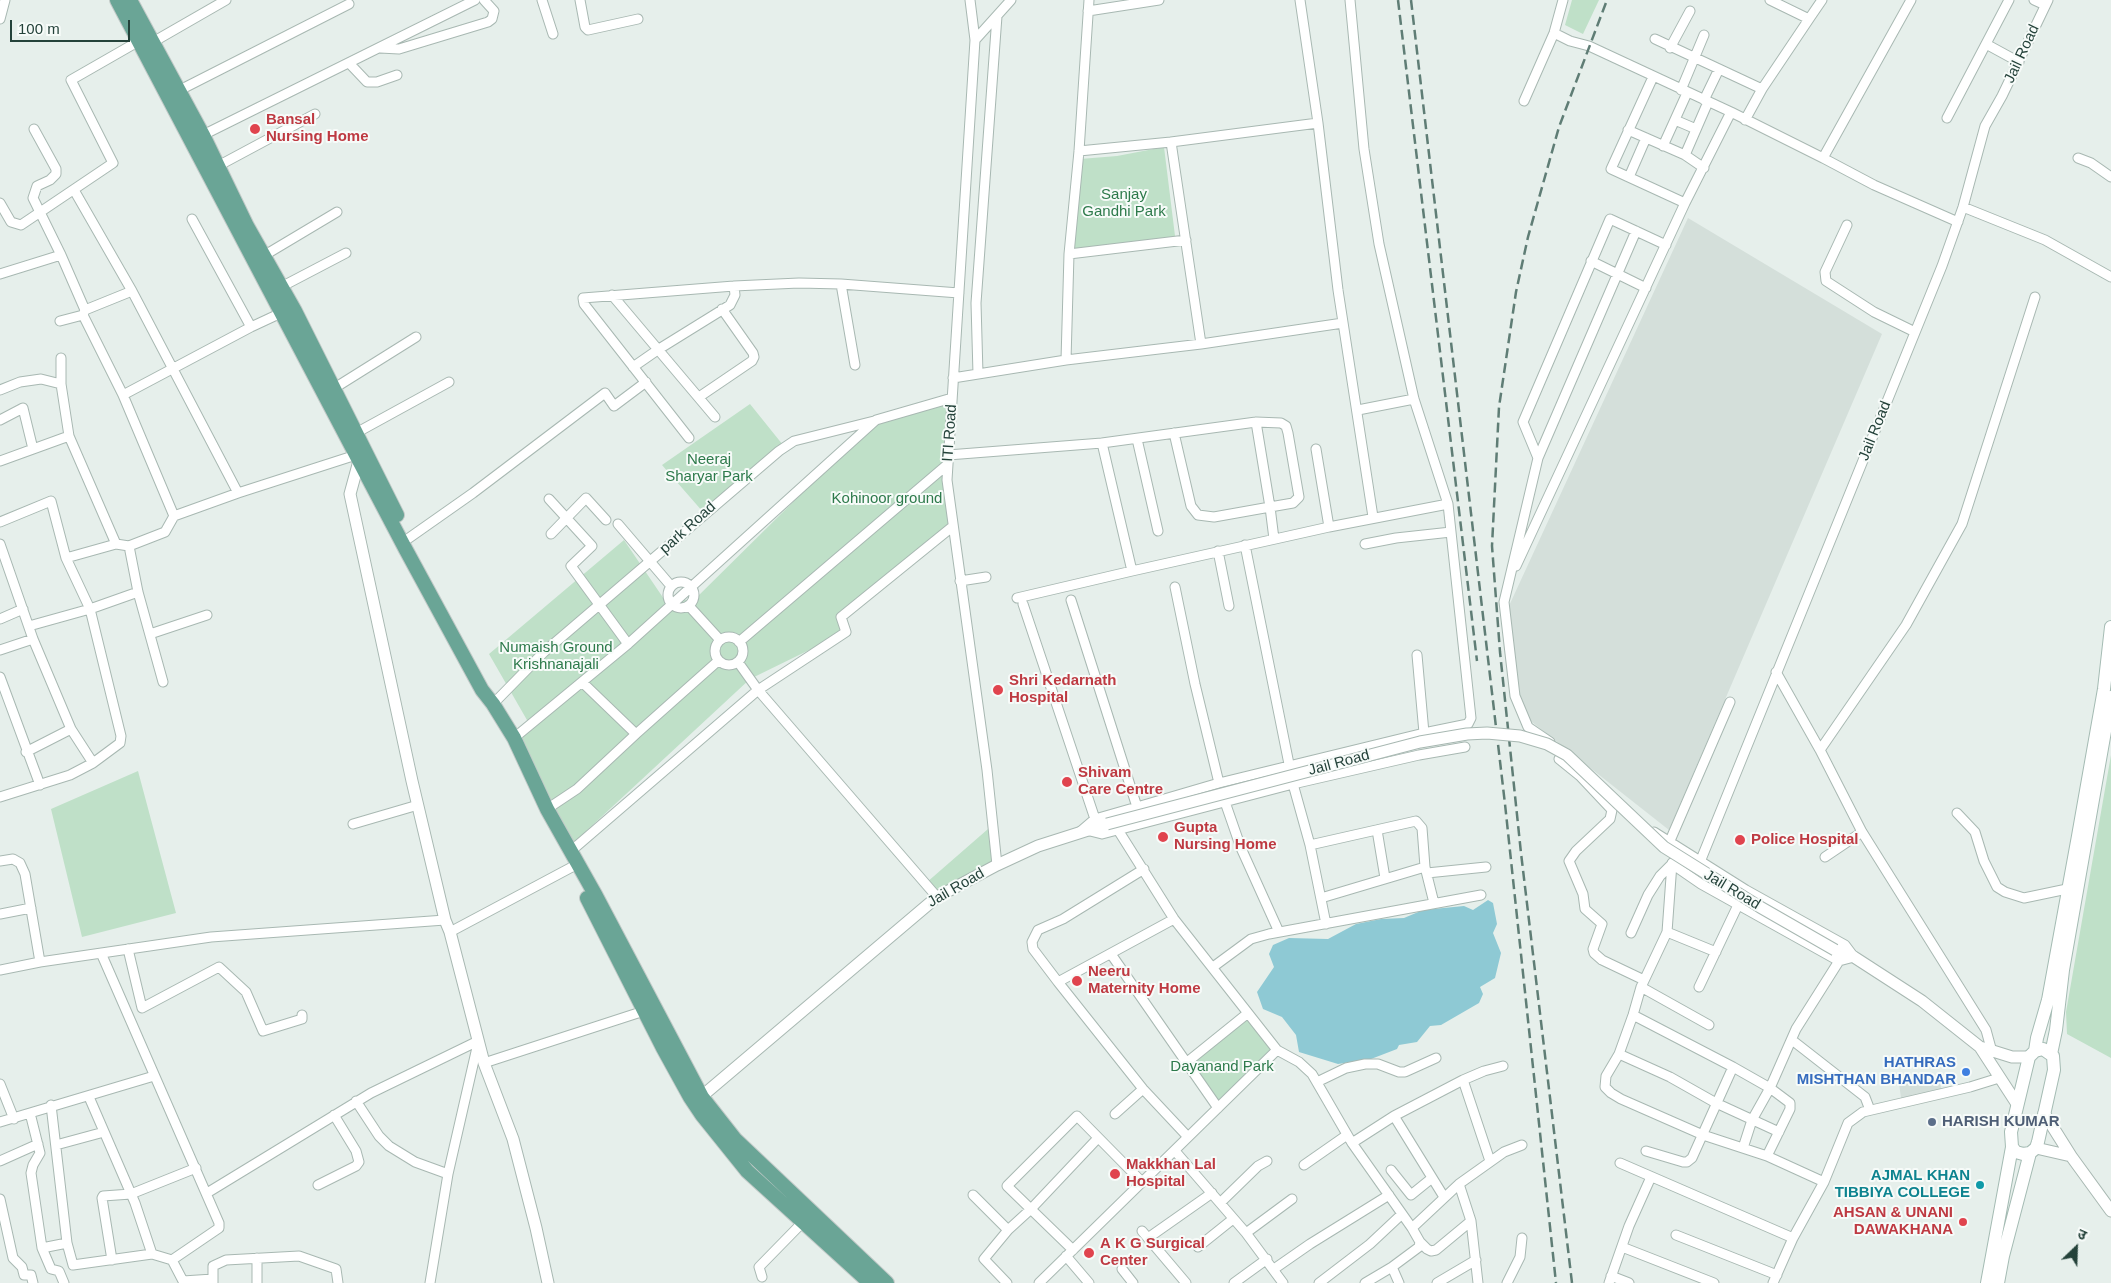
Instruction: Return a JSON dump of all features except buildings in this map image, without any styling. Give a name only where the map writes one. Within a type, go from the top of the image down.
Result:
[{"type":"main road","points":[[117,0],[280,313],[482,690],[514,738],[547,809],[571,851],[698,1100],[735,1138],[887,1283]]},
{"type":"main road","points":[[130,0],[203,135],[247,226],[282,287],[409,538],[492,689],[493,704]]},
{"type":"main road","points":[[1987,1283],[2012,1147],[2012,1132],[2017,1104],[2048,1000],[2104,688],[2111,627]]},
{"type":"main road","points":[[2050,1054],[2056,1030],[2063,970],[2111,698]]},
{"type":"main road","points":[[571,851],[572,867],[644,1011],[698,1100],[747,1171],[870,1283]]},
{"type":"main road","points":[[1998,1283],[2003,1256],[2044,1113],[2055,1062],[2050,1054],[2042,1049],[2032,1054]]},
{"type":"main road","points":[[2012,1147],[2016,1152],[2023,1154],[2033,1150]]},
{"type":"street","points":[[1,15],[5,0]]},
{"type":"street","points":[[154,42],[226,0]]},
{"type":"street","points":[[203,135],[475,0]]},
{"type":"street","points":[[379,47],[399,49],[488,22],[492,19],[494,11],[484,0]]},
{"type":"street","points":[[542,0],[552,34]]},
{"type":"street","points":[[580,0],[585,27],[588,30],[638,20]]},
{"type":"street","name":"ITI Road","points":[[970,0],[975,40],[947,480],[987,770],[997,864]]},
{"type":"street","points":[[975,40],[1011,0]]},
{"type":"street","points":[[1066,360],[1069,254],[1079,151],[1088,0]]},
{"type":"street","points":[[1088,11],[1159,0]]},
{"type":"street","points":[[1300,0],[1318,123],[1343,323],[1358,410],[1373,518]]},
{"type":"street","points":[[1082,832],[1095,820],[1137,807],[1219,783],[1468,724],[1471,718],[1448,504],[1414,399],[1375,216],[1364,149],[1350,0]]},
{"type":"street","points":[[1524,101],[1554,33],[1563,0]]},
{"type":"street","points":[[1770,0],[1809,19]]},
{"type":"street","points":[[1745,120],[1762,89],[1822,0]]},
{"type":"street","points":[[1947,118],[2009,0]]},
{"type":"street","points":[[2034,0],[2047,2]]},
{"type":"street","points":[[178,91],[351,1]]},
{"type":"street","points":[[1823,158],[1908,1]]},
{"type":"street","name":"Jail Road","points":[[1700,862],[1964,207],[1985,126],[2047,2]]},
{"type":"street","points":[[1670,48],[1690,11]]},
{"type":"street","points":[[978,374],[977,294],[997,16]]},
{"type":"street","points":[[1554,33],[1570,41],[1589,46],[1684,92],[1731,112],[1874,185],[1958,222]]},
{"type":"street","points":[[1663,146],[1675,120],[1694,59],[1704,35]]},
{"type":"street","points":[[1654,39],[1762,89]]},
{"type":"street","points":[[0,203],[11,222],[21,225],[113,163],[71,80],[139,41]]},
{"type":"street","points":[[1986,44],[2018,62]]},
{"type":"street","points":[[349,63],[367,82],[376,82],[397,75]]},
{"type":"street","points":[[1685,155],[1719,69]]},
{"type":"street","points":[[1653,77],[1611,169],[1685,203]]},
{"type":"street","points":[[1510,578],[1685,203],[1731,112]]},
{"type":"street","points":[[218,166],[315,114]]},
{"type":"street","points":[[1675,120],[1696,130]]},
{"type":"street","points":[[1079,151],[1172,142],[1318,123]]},
{"type":"street","points":[[34,129],[56,169],[56,174],[50,180],[37,186],[33,198],[39,214],[61,255],[84,313],[123,395],[174,516]]},
{"type":"street","points":[[1628,130],[1685,155],[1704,168]]},
{"type":"street","points":[[1629,177],[1646,138]]},
{"type":"street","points":[[1172,142],[1200,344]]},
{"type":"street","points":[[2078,158],[2091,163],[2111,177]]},
{"type":"street","points":[[74,190],[132,291],[238,493]]},
{"type":"street","points":[[1964,207],[2045,240],[2111,276]]},
{"type":"street","points":[[265,255],[337,212]]},
{"type":"street","points":[[192,219],[251,327]]},
{"type":"street","points":[[1538,458],[1523,422],[1610,219],[1666,245]]},
{"type":"street","points":[[1847,225],[1825,272],[1826,281],[1874,312],[1915,332]]},
{"type":"street","points":[[1636,231],[1616,273],[1538,458],[1504,602],[1515,696],[1528,727],[1559,746],[1583,765],[1651,830],[1746,890],[1845,945],[1854,957]]},
{"type":"street","points":[[1069,254],[1186,240]]},
{"type":"street","points":[[282,287],[346,253]]},
{"type":"street","points":[[0,274],[61,255]]},
{"type":"street","points":[[1591,261],[1646,288]]},
{"type":"street","points":[[689,438],[582,301],[586,296],[734,286],[799,284],[841,284],[959,293]]},
{"type":"street","points":[[841,284],[855,365]]},
{"type":"street","points":[[633,367],[722,310],[733,301],[734,286]]},
{"type":"street","points":[[60,321],[84,313],[132,291]]},
{"type":"street","points":[[612,295],[715,417]]},
{"type":"street","points":[[1820,750],[1906,624],[1962,524],[2035,297]]},
{"type":"street","points":[[699,397],[752,361],[754,357],[722,310]]},
{"type":"street","points":[[123,395],[280,313]]},
{"type":"street","points":[[953,378],[1066,360],[1200,344],[1343,323]]},
{"type":"street","points":[[333,389],[416,337]]},
{"type":"street","points":[[61,358],[61,384],[70,436],[116,544]]},
{"type":"street","points":[[0,390],[20,382],[40,379],[61,384]]},
{"type":"street","points":[[356,433],[448,382]]},
{"type":"street","points":[[409,538],[473,494],[605,393],[614,406],[646,382]]},
{"type":"street","name":"park Road","points":[[493,704],[544,652],[779,450],[794,441],[952,398]]},
{"type":"street","points":[[1358,410],[1414,399]]},
{"type":"street","points":[[0,420],[23,408],[33,449]]},
{"type":"street","points":[[514,738],[628,644],[876,420]]},
{"type":"street","points":[[739,642],[948,460],[1137,439],[1174,433],[1256,422],[1275,422],[1286,426],[1299,490],[1298,497],[1293,503],[1214,516],[1198,515],[1191,506],[1174,433]]},
{"type":"street","points":[[1256,422],[1274,539]]},
{"type":"street","points":[[0,461],[70,436]]},
{"type":"street","points":[[1137,439],[1158,531]]},
{"type":"street","points":[[1102,443],[1132,571]]},
{"type":"street","points":[[1316,449],[1329,527]]},
{"type":"street","points":[[66,558],[116,544],[129,546],[165,532],[174,516],[238,493],[358,458],[350,494],[418,805],[445,920],[450,932],[484,1062],[513,1139],[548,1283]]},
{"type":"street","points":[[549,498],[592,546],[571,566],[628,644]]},
{"type":"street","points":[[551,534],[586,498],[606,520]]},
{"type":"street","points":[[0,522],[51,501],[66,558],[90,609],[121,736],[120,743],[93,763],[70,775],[0,797]]},
{"type":"street","points":[[1095,820],[1020,601],[1132,571],[1218,551],[1448,504]]},
{"type":"street","points":[[618,524],[671,586]]},
{"type":"street","points":[[571,851],[758,690],[846,632],[841,617],[952,527]]},
{"type":"street","points":[[1365,544],[1396,538],[1451,532]]},
{"type":"street","points":[[0,544],[33,639],[71,729],[93,763]]},
{"type":"street","points":[[1245,545],[1289,767],[1310,845],[1326,924]]},
{"type":"street","points":[[129,546],[138,592],[163,682]]},
{"type":"street","points":[[1218,551],[1229,606]]},
{"type":"street","points":[[960,581],[986,577]]},
{"type":"street","points":[[686,582],[692,587],[695,595],[689,606],[681,609],[672,605],[668,595],[671,586],[686,582]]},
{"type":"street","points":[[1175,588],[1195,684],[1219,783]]},
{"type":"street","points":[[29,626],[90,609],[138,592]]},
{"type":"street","points":[[1071,600],[1137,807]]},
{"type":"street","points":[[689,606],[720,640]]},
{"type":"street","points":[[0,619],[23,609]]},
{"type":"street","points":[[150,634],[207,615]]},
{"type":"street","points":[[730,637],[739,642],[743,652],[738,662],[728,666],[718,661],[714,650],[720,640],[730,637]]},
{"type":"street","points":[[0,650],[33,639]]},
{"type":"street","points":[[1416,655],[1424,733]]},
{"type":"street","points":[[547,809],[577,789],[718,661]]},
{"type":"street","points":[[738,662],[758,690],[937,897]]},
{"type":"street","points":[[1776,672],[1820,750],[1862,832],[1986,1030],[1992,1052]]},
{"type":"street","points":[[0,677],[26,752],[40,785]]},
{"type":"street","points":[[583,683],[636,734]]},
{"type":"street","points":[[1730,702],[1672,844],[1667,932],[1642,984],[1619,1054],[1606,1076],[1605,1086],[1610,1093],[1703,1135],[1766,1156],[1824,1182]]},
{"type":"street","points":[[26,752],[71,729]]},
{"type":"street","name":"Jail Road","points":[[698,1100],[937,897],[997,864],[1038,846],[1082,832],[1112,827],[1420,742],[1467,734],[1487,733],[1520,736],[1547,744],[1567,756],[1664,847],[1837,955],[1854,957],[1922,1002],[1980,1047],[2012,1057],[2032,1054]]},
{"type":"street","points":[[1465,747],[1419,755],[1112,827],[1144,869],[1174,919],[1277,1050],[1299,1062],[1312,1074],[1352,1143],[1420,1242],[1427,1249],[1431,1251],[1436,1250],[1470,1221]]},
{"type":"street","points":[[1559,759],[1580,776],[1612,810],[1610,819],[1576,850],[1569,861],[1583,894],[1585,909],[1602,924],[1593,949],[1594,953],[1602,960],[1709,1025]]},
{"type":"street","points":[[1225,802],[1241,848],[1279,932]]},
{"type":"street","points":[[353,824],[418,805]]},
{"type":"street","points":[[1957,813],[1975,832],[1984,861],[1997,887],[2005,892],[2024,898],[2067,890]]},
{"type":"street","points":[[1310,845],[1416,821],[1422,828],[1426,870],[1434,903]]},
{"type":"street","points":[[1377,830],[1385,878]]},
{"type":"street","points":[[1825,857],[1862,832]]},
{"type":"street","points":[[0,861],[13,859],[20,863],[25,874],[40,962]]},
{"type":"street","points":[[1672,864],[1700,884],[1738,905],[1837,955],[1752,1120],[1743,1148]]},
{"type":"street","points":[[1632,933],[1648,895],[1660,876],[1672,864]]},
{"type":"street","points":[[450,932],[572,867]]},
{"type":"street","points":[[1321,898],[1385,878],[1426,870],[1486,867]]},
{"type":"street","points":[[1144,869],[1063,919],[1038,930],[1032,942],[1033,949],[1143,1089],[1188,1137]]},
{"type":"street","points":[[1213,967],[1250,939],[1481,895]]},
{"type":"street","points":[[1699,987],[1738,905]]},
{"type":"street","points":[[0,914],[30,908]]},
{"type":"street","points":[[1058,982],[1174,919]]},
{"type":"street","points":[[0,970],[40,962],[211,936],[445,920]]},
{"type":"street","points":[[1667,932],[1716,952]]},
{"type":"street","points":[[128,949],[142,1008],[218,967],[246,992],[263,1031],[302,1019],[302,1015]]},
{"type":"street","points":[[101,953],[220,1223],[219,1228],[172,1260]]},
{"type":"street","points":[[1111,954],[1218,1108]]},
{"type":"street","points":[[484,1062],[644,1011]]},
{"type":"street","points":[[1186,1063],[1248,1013]]},
{"type":"street","points":[[1633,1015],[1733,1066],[1770,1088],[1790,1103],[1790,1109],[1766,1156]]},
{"type":"street","points":[[1792,1040],[1865,1096],[1870,1110]]},
{"type":"street","points":[[207,1193],[356,1101],[478,1041]]},
{"type":"street","points":[[430,1283],[448,1174],[478,1041]]},
{"type":"street","name":"Jail Road","points":[[1980,1047],[2017,1104]]},
{"type":"street","points":[[1040,1283],[1277,1050]]},
{"type":"street","points":[[1619,1054],[1670,1077],[1716,1103],[1779,1132]]},
{"type":"street","points":[[1317,1082],[1346,1068],[1365,1064],[1378,1064],[1405,1072],[1436,1058]]},
{"type":"street","points":[[1352,1143],[1394,1116],[1463,1080],[1484,1071],[1503,1066]]},
{"type":"street","points":[[1646,1151],[1674,1161],[1687,1162],[1695,1152],[1733,1066]]},
{"type":"street","points":[[0,1122],[14,1119],[51,1105],[89,1096],[154,1076]]},
{"type":"street","points":[[1676,1235],[1775,1279],[1793,1238],[1824,1182],[1848,1124],[1863,1112],[1970,1087],[1999,1078]]},
{"type":"street","points":[[1463,1080],[1490,1161]]},
{"type":"street","points":[[0,1084],[14,1119]]},
{"type":"street","points":[[1115,1114],[1143,1089]]},
{"type":"street","points":[[89,1096],[131,1194],[152,1254]]},
{"type":"street","points":[[356,1101],[379,1136],[388,1146],[415,1162],[448,1174]]},
{"type":"street","points":[[51,1105],[67,1243],[73,1264],[152,1254],[172,1260],[183,1281],[213,1281],[212,1266],[226,1260],[299,1256],[336,1269],[338,1283]]},
{"type":"street","points":[[30,1113],[40,1152],[33,1165],[32,1172],[42,1248],[51,1269],[59,1271],[64,1283]]},
{"type":"street","points":[[2044,1113],[2071,1156],[2094,1185],[2111,1211]]},
{"type":"street","points":[[318,1186],[359,1162],[356,1151],[334,1115]]},
{"type":"street","points":[[1089,1283],[1070,1253],[1031,1209],[1007,1186],[1077,1116],[1142,1182]]},
{"type":"street","points":[[1394,1116],[1444,1197]]},
{"type":"street","points":[[56,1146],[104,1132]]},
{"type":"street","points":[[1304,1165],[1347,1135]]},
{"type":"street","points":[[1007,1283],[984,1259],[1008,1230],[1031,1209],[1098,1138]]},
{"type":"street","points":[[0,1161],[38,1144]]},
{"type":"street","points":[[1412,1228],[1459,1184],[1504,1152],[1522,1145]]},
{"type":"street","points":[[2033,1150],[2071,1156]]},
{"type":"street","points":[[1175,1151],[1246,1233],[1283,1283]]},
{"type":"street","points":[[1220,1203],[1258,1166],[1267,1161]]},
{"type":"street","points":[[1620,1164],[1793,1238]]},
{"type":"street","points":[[112,1260],[103,1196],[109,1194],[131,1194],[196,1168]]},
{"type":"street","points":[[1391,1170],[1411,1195],[1432,1178]]},
{"type":"street","points":[[1629,1283],[1610,1280],[1651,1177]]},
{"type":"street","points":[[1459,1184],[1470,1221],[1478,1283]]},
{"type":"street","points":[[1186,1283],[1145,1234],[1212,1193]]},
{"type":"street","points":[[974,1195],[1008,1230]]},
{"type":"street","points":[[1274,1269],[1310,1244],[1389,1195]]},
{"type":"street","points":[[0,1199],[13,1258],[22,1267],[24,1275],[31,1274],[33,1283]]},
{"type":"street","points":[[1246,1233],[1292,1199]]},
{"type":"street","points":[[1319,1283],[1370,1244],[1402,1214]]},
{"type":"street","points":[[1198,1247],[1233,1219]]},
{"type":"street","points":[[762,1277],[759,1267],[803,1222]]},
{"type":"street","points":[[1506,1283],[1520,1257],[1522,1238]]},
{"type":"street","points":[[1365,1283],[1392,1268],[1415,1251],[1419,1247],[1420,1242]]},
{"type":"street","points":[[42,1248],[67,1243]]},
{"type":"street","points":[[1622,1247],[1714,1283]]},
{"type":"street","points":[[256,1258],[257,1283]]},
{"type":"street","points":[[1234,1283],[1267,1259]]},
{"type":"street","points":[[1437,1283],[1476,1260]]},
{"type":"street","points":[[1392,1268],[1398,1283]]},
{"type":"street","points":[[1122,1269],[1133,1283]]},
{"type":"shaded area","points":[[1688,218],[1882,334],[1669,830],[1523,715],[1508,608]]},
{"type":"shaded area","points":[[1939,1077],[1942,1093],[1901,1098],[1899,1083]]},
{"type":"green space","points":[[1572,0],[1599,0],[1583,34],[1565,25]]},
{"type":"green space","name":"Sanjay Gandhi Park","points":[[1164,147],[1176,244],[1072,258],[1080,159],[1117,156]]},
{"type":"green space","name":"Kohinoor ground","points":[[952,398],[948,455],[952,527],[840,616],[846,632],[750,679],[570,846],[515,742],[531,727],[489,654],[624,540],[666,602],[669,600],[694,600],[876,420]]},
{"type":"green space","name":"Neeraj Sharyar Park","points":[[750,404],[787,450],[703,512],[662,465]]},
{"type":"green space","points":[[2111,755],[2111,1058],[2067,1034],[2066,1012]]},
{"type":"green space","points":[[138,771],[176,913],[82,937],[51,809]]},
{"type":"green space","points":[[988,829],[994,861],[936,893],[926,883]]},
{"type":"green space","name":"Dayanand Park","points":[[1248,1016],[1274,1050],[1219,1104],[1190,1063]]},
{"type":"water","points":[[1488,900],[1493,903],[1497,924],[1493,933],[1501,953],[1495,978],[1480,987],[1483,994],[1479,1003],[1441,1025],[1430,1026],[1417,1042],[1399,1045],[1397,1049],[1371,1059],[1338,1064],[1299,1052],[1296,1035],[1282,1017],[1263,1009],[1257,992],[1274,967],[1269,954],[1273,945],[1289,938],[1328,939],[1356,924],[1381,919],[1404,918],[1423,910],[1464,906],[1473,910]]},
{"type":"railway","points":[[1398,0],[1477,661]]},
{"type":"railway","points":[[1411,0],[1505,804],[1556,1283]]},
{"type":"railway","points":[[1572,1283],[1521,853],[1500,652],[1492,546],[1499,407],[1516,292],[1528,237],[1559,127],[1607,0]]},
{"type":"place","name":"Bansal Nursing Home","points":[[255,129]]},
{"type":"place","name":"Shri Kedarnath Hospital","points":[[998,690]]},
{"type":"place","name":"Shivam Care Centre","points":[[1067,782]]},
{"type":"place","name":"Gupta Nursing Home","points":[[1163,837]]},
{"type":"place","name":"Police Hospital","points":[[1740,840]]},
{"type":"place","name":"Neeru Maternity Home","points":[[1077,981]]},
{"type":"place","name":"HATHRAS MISHTHAN BHANDAR","points":[[1966,1072]]},
{"type":"place","name":"HARISH KUMAR","points":[[1932,1122]]},
{"type":"place","name":"Makkhan Lal Hospital","points":[[1115,1174]]},
{"type":"place","name":"AJMAL KHAN TIBBIYA COLLEGE","points":[[1980,1185]]},
{"type":"place","name":"AHSAN & UNANI DAWAKHANA","points":[[1963,1222]]},
{"type":"place","name":"A K G Surgical Center","points":[[1089,1253]]},
{"type":"park label","name":"Numaish Ground Krishnanajali","points":[[556,656]]}]
